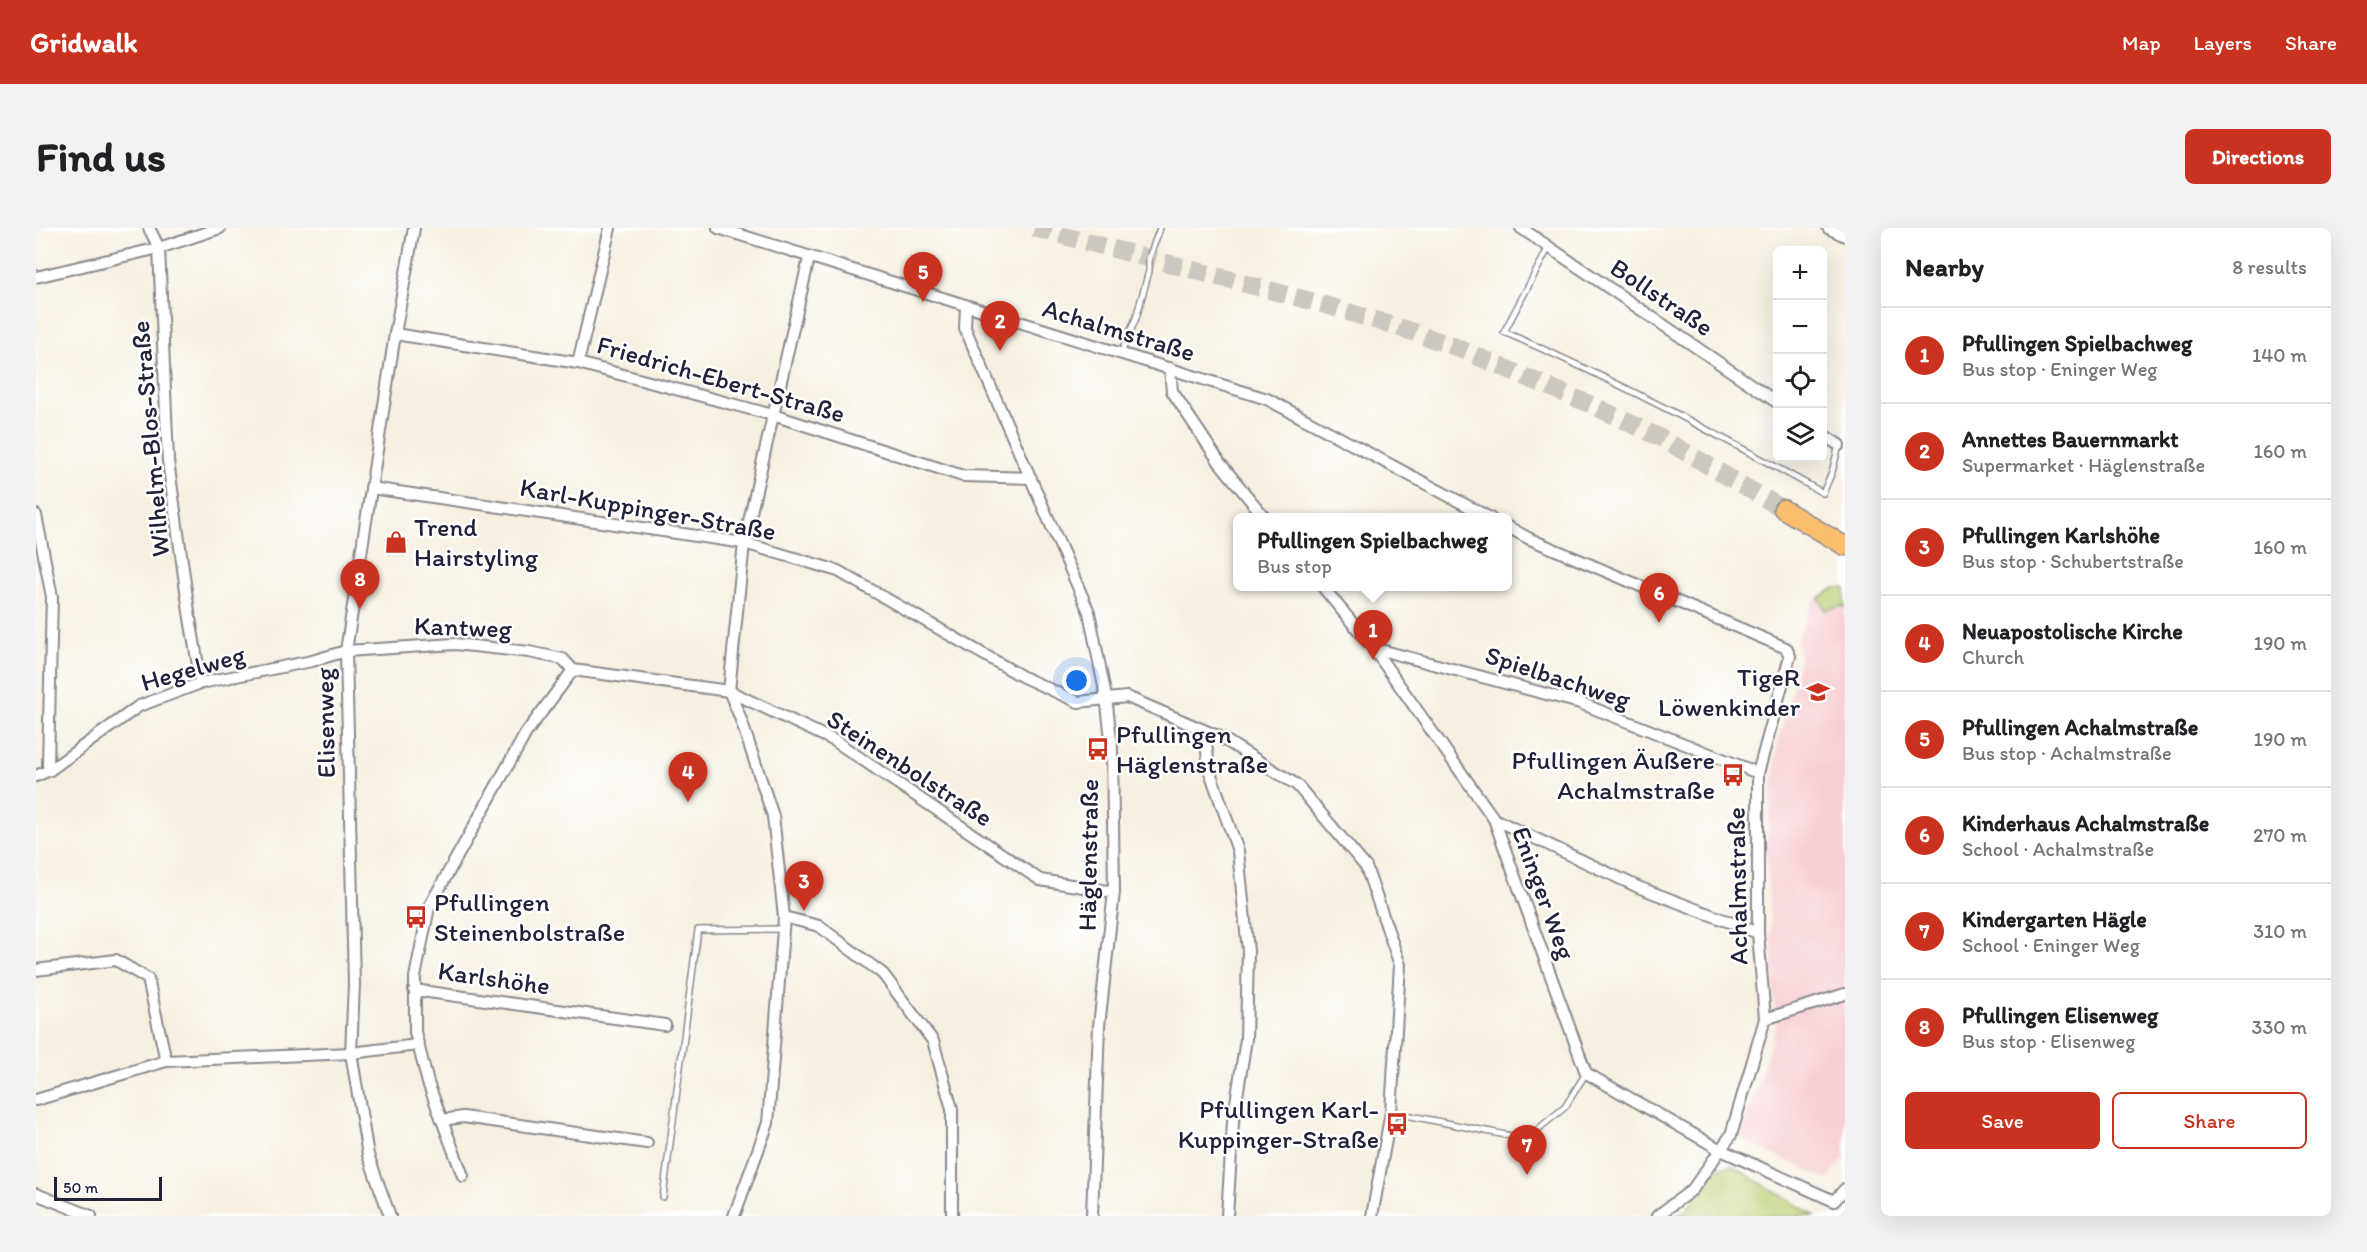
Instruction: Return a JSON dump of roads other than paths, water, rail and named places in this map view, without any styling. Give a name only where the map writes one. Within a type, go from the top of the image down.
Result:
[{"type":"main road","points":[[1783,509],[1845,546]]},
{"type":"street","name":"Wilhelm-Blos-Straße","points":[[149,228],[159,248],[168,461],[201,683]]},
{"type":"street","points":[[36,277],[159,248],[220,228]]},
{"type":"street","name":"Elisenweg","points":[[390,1216],[368,1155],[351,1053],[354,984],[346,651],[395,334],[414,228]]},
{"type":"street","points":[[578,363],[610,228]]},
{"type":"street","name":"Achalmstraße","points":[[718,228],[1267,399],[1481,513]]},
{"type":"street","name":"Bollstraße","points":[[1521,228],[1773,400]]},
{"type":"street","points":[[1828,228],[1845,236]]},
{"type":"street","points":[[734,1216],[768,1123],[784,918],[773,816],[740,717],[729,692],[744,543],[809,258]]},
{"type":"street","name":"Häglenstraße","points":[[966,306],[965,328],[1089,612],[1106,697],[1112,747],[1114,892],[1099,1026],[1092,1216]]},
{"type":"street","name":"Friedrich-Ebert-Straße","points":[[395,334],[578,363],[773,414],[963,476],[1031,478]]},
{"type":"street","points":[[1170,368],[1172,391],[1220,463],[1261,513]]},
{"type":"street","points":[[1827,437],[1839,445]]},
{"type":"street","name":"Karl-Kuppinger-Straße","points":[[371,488],[744,543],[838,572],[1023,677],[1078,702],[1106,697],[1127,697],[1220,737],[1297,785],[1366,867],[1400,965],[1391,1112],[1372,1216]]},
{"type":"street","points":[[36,515],[52,597],[48,765],[50,770]]},
{"type":"street","name":"Achalmstraße","points":[[1512,529],[1541,544],[1786,648],[1790,656],[1758,773],[1758,933],[1766,1019],[1731,1135],[1692,1190],[1657,1216]]},
{"type":"street","name":"Eninger Weg","points":[[1326,591],[1373,648],[1494,819],[1586,1073]]},
{"type":"street","name":"Kantweg","points":[[346,651],[455,644],[529,652],[563,659],[573,670]]},
{"type":"street","name":"Spielbachweg","points":[[1373,648],[1580,704],[1758,773]]},
{"type":"street","name":"Hegelweg","points":[[36,776],[50,770],[139,706],[201,683],[312,661],[346,651]]},
{"type":"street","points":[[414,990],[429,907],[526,733],[573,670]]},
{"type":"street","name":"Steinenbolstraße","points":[[573,670],[729,692],[835,741],[1040,880],[1114,892]]},
{"type":"street","points":[[1204,731],[1210,772],[1238,851],[1248,951],[1245,1039],[1233,1122],[1227,1216]]},
{"type":"street","points":[[1494,819],[1638,887],[1758,933]]},
{"type":"street","points":[[784,918],[819,926],[883,974],[933,1041],[952,1108],[952,1216]]},
{"type":"street","points":[[36,970],[116,960],[148,979],[166,1061]]},
{"type":"street","name":"Karlshöhe","points":[[463,1176],[428,1083],[417,1045],[414,990],[665,1025]]},
{"type":"street","points":[[1766,1019],[1845,994]]},
{"type":"street","points":[[36,1101],[166,1061],[351,1053],[417,1045]]},
{"type":"street","points":[[1586,1073],[1721,1150],[1834,1201],[1845,1190]]},
{"type":"street","points":[[442,1120],[463,1117],[648,1143]]},
{"type":"street","points":[[36,1194],[91,1216]]},
{"type":"lane","points":[[1121,353],[1144,291],[1149,271],[1149,258],[1160,228]]},
{"type":"lane","points":[[1549,247],[1504,332],[1681,415],[1823,493],[1832,472],[1839,445]]},
{"type":"lane","points":[[663,1197],[698,930],[784,929]]},
{"type":"lane","points":[[1391,1112],[1526,1139],[1565,1107],[1586,1073]]},
{"type":"tunnel","points":[[1034,228],[1322,304],[1453,346],[1594,406],[1663,439],[1783,509]]},
{"type":"place","name":"Pfullingen Achalmstraße","points":[[923,302]]},
{"type":"place","name":"Annettes Bauernmarkt","points":[[1000,351]]},
{"type":"place","name":"Trend Hairstyling","points":[[396,542]]},
{"type":"place","name":"Pfullingen Elisenweg","points":[[360,609]]},
{"type":"place","name":"Kinderhaus Achalmstraße","points":[[1659,623]]},
{"type":"place","name":"Pfullingen Spielbachweg","points":[[1373,660]]},
{"type":"place","name":"TigeR Löwenkinder","points":[[1818,692]]},
{"type":"place","name":"Pfullingen Häglenstraße","points":[[1098,749]]},
{"type":"place","name":"Pfullingen Äußere Achalmstraße","points":[[1733,775]]},
{"type":"place","name":"Neuapostolische Kirche","points":[[688,802]]},
{"type":"place","name":"Pfullingen Karlshöhe","points":[[804,911]]},
{"type":"place","name":"Pfullingen Steinenbolstraße","points":[[416,917]]},
{"type":"place","name":"Pfullingen Karl- Kuppinger-Straße","points":[[1397,1124]]},
{"type":"place","name":"Kindergarten Hägle","points":[[1527,1175]]}]
